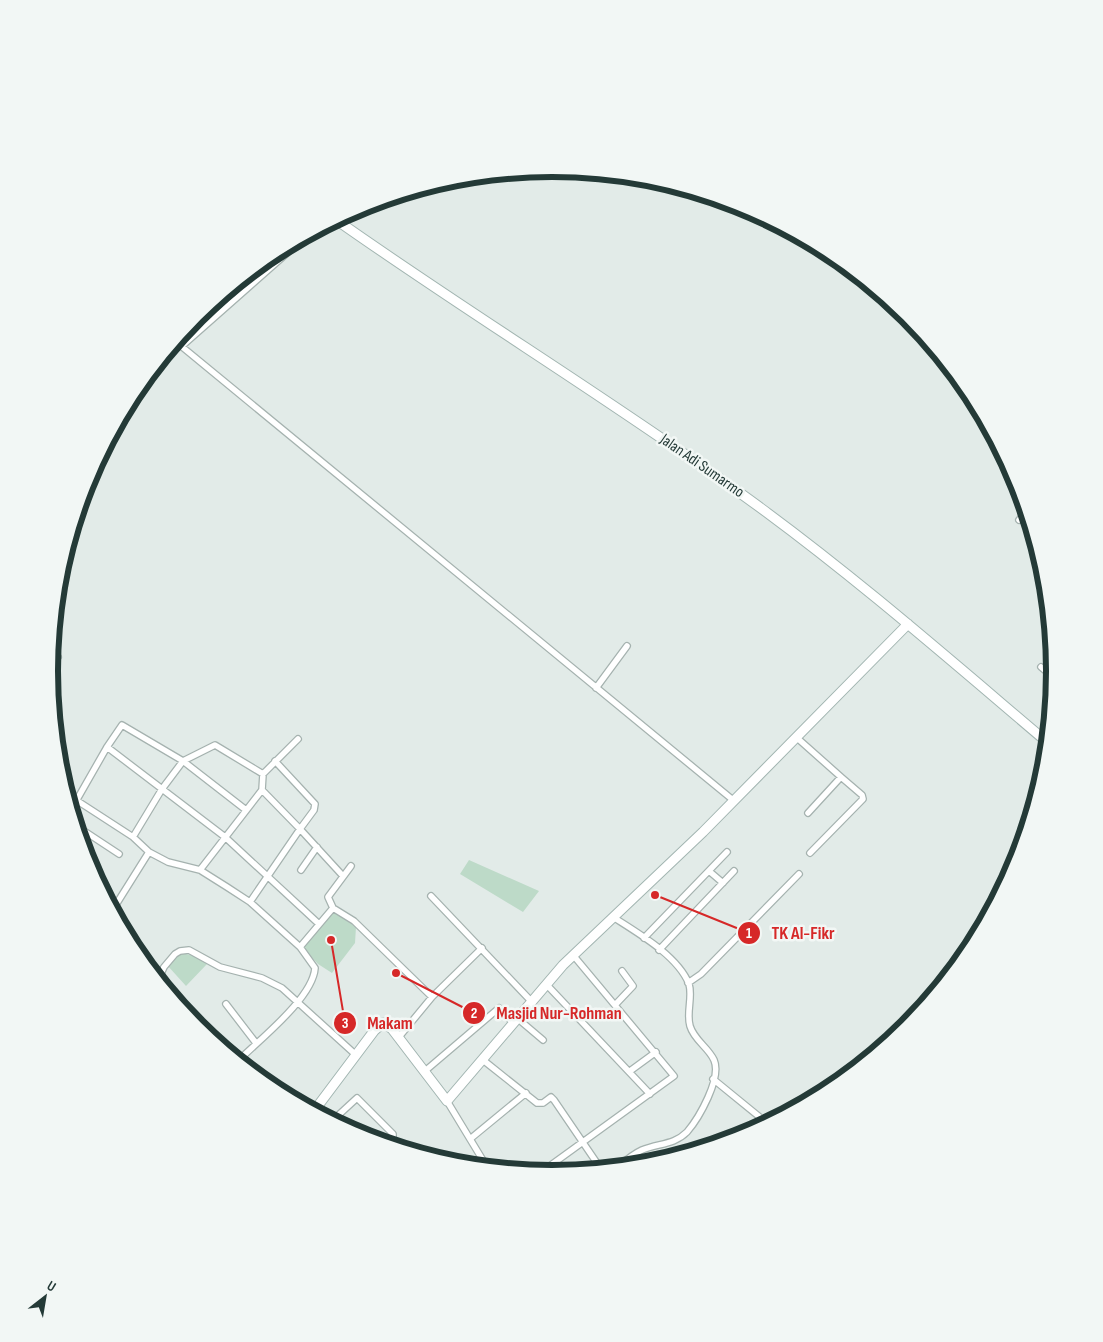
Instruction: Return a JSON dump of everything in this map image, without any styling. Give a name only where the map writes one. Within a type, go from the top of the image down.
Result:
[{"type":"main road","name":"Jalan Adi Sumarmo","points":[[341,224],[454,302],[578,380],[683,452],[795,534],[908,624],[1041,737]]},
{"type":"main road","points":[[318,1106],[378,1025],[383,1023],[388,1025],[398,1037],[447,1101],[531,1001],[573,955],[657,877],[908,624]]},
{"type":"street","points":[[284,256],[182,346],[733,800]]},
{"type":"street","points":[[596,688],[627,646]]},
{"type":"street","points":[[1041,667],[1046,671]]},
{"type":"street","points":[[243,1056],[298,1002],[312,982],[315,968],[300,947],[250,902],[200,870],[168,862],[149,852],[133,837],[76,800],[122,725],[183,761],[246,810]]},
{"type":"street","points":[[796,737],[862,795],[862,800],[810,853]]},
{"type":"street","points":[[200,870],[262,790],[263,774],[298,739]]},
{"type":"street","points":[[133,837],[162,789],[183,761],[215,745],[263,774]]},
{"type":"street","points":[[107,747],[225,837],[319,924]]},
{"type":"street","points":[[250,902],[314,810],[315,804],[275,760]]},
{"type":"street","points":[[808,813],[840,777]]},
{"type":"street","points":[[262,790],[343,876]]},
{"type":"street","points":[[84,831],[119,854]]},
{"type":"street","points":[[301,870],[317,847]]},
{"type":"street","points":[[116,904],[149,852]]},
{"type":"street","points":[[644,938],[726,852]]},
{"type":"street","points":[[351,866],[328,897],[334,908],[354,921],[432,997]]},
{"type":"street","points":[[709,871],[723,883]]},
{"type":"street","points":[[659,950],[734,871]]},
{"type":"street","points":[[688,983],[701,974],[799,874]]},
{"type":"street","points":[[431,896],[531,1001]]},
{"type":"street","points":[[300,947],[334,908]]},
{"type":"street","points":[[614,917],[676,964],[688,983],[690,1026],[694,1035],[715,1062],[713,1079],[704,1108],[682,1137],[675,1142],[642,1150],[629,1159]]},
{"type":"street","points":[[398,1037],[432,997],[482,948]]},
{"type":"street","points":[[161,973],[175,954],[180,951],[189,950],[220,967],[269,981],[282,988],[356,1055]]},
{"type":"street","points":[[551,1165],[674,1076],[656,1052],[573,955]]},
{"type":"street","points":[[615,1005],[633,986],[622,971]]},
{"type":"street","points":[[546,984],[650,1094]]},
{"type":"street","points":[[226,1004],[256,1043]]},
{"type":"street","points":[[425,1071],[500,1008],[543,1040]]},
{"type":"street","points":[[630,1072],[656,1052]]},
{"type":"street","points":[[483,1060],[541,1104],[552,1098],[597,1163]]},
{"type":"street","points":[[713,1079],[761,1118]]},
{"type":"street","points":[[470,1139],[526,1093]]},
{"type":"street","points":[[338,1116],[357,1098],[393,1134],[393,1139]]},
{"type":"street","points":[[447,1101],[483,1160]]},
{"type":"green space","points":[[469,860],[539,891],[523,912],[460,874]]},
{"type":"green space","points":[[334,912],[356,927],[355,943],[332,973],[318,964],[302,947]]},
{"type":"green space","points":[[182,953],[194,956],[207,964],[186,986],[167,965]]},
{"type":"place","name":"TK Al-Fikr","points":[[655,895]]},
{"type":"place","name":"Makam","points":[[331,940]]},
{"type":"place","name":"Masjid Nur-Rohman","points":[[396,973]]}]
